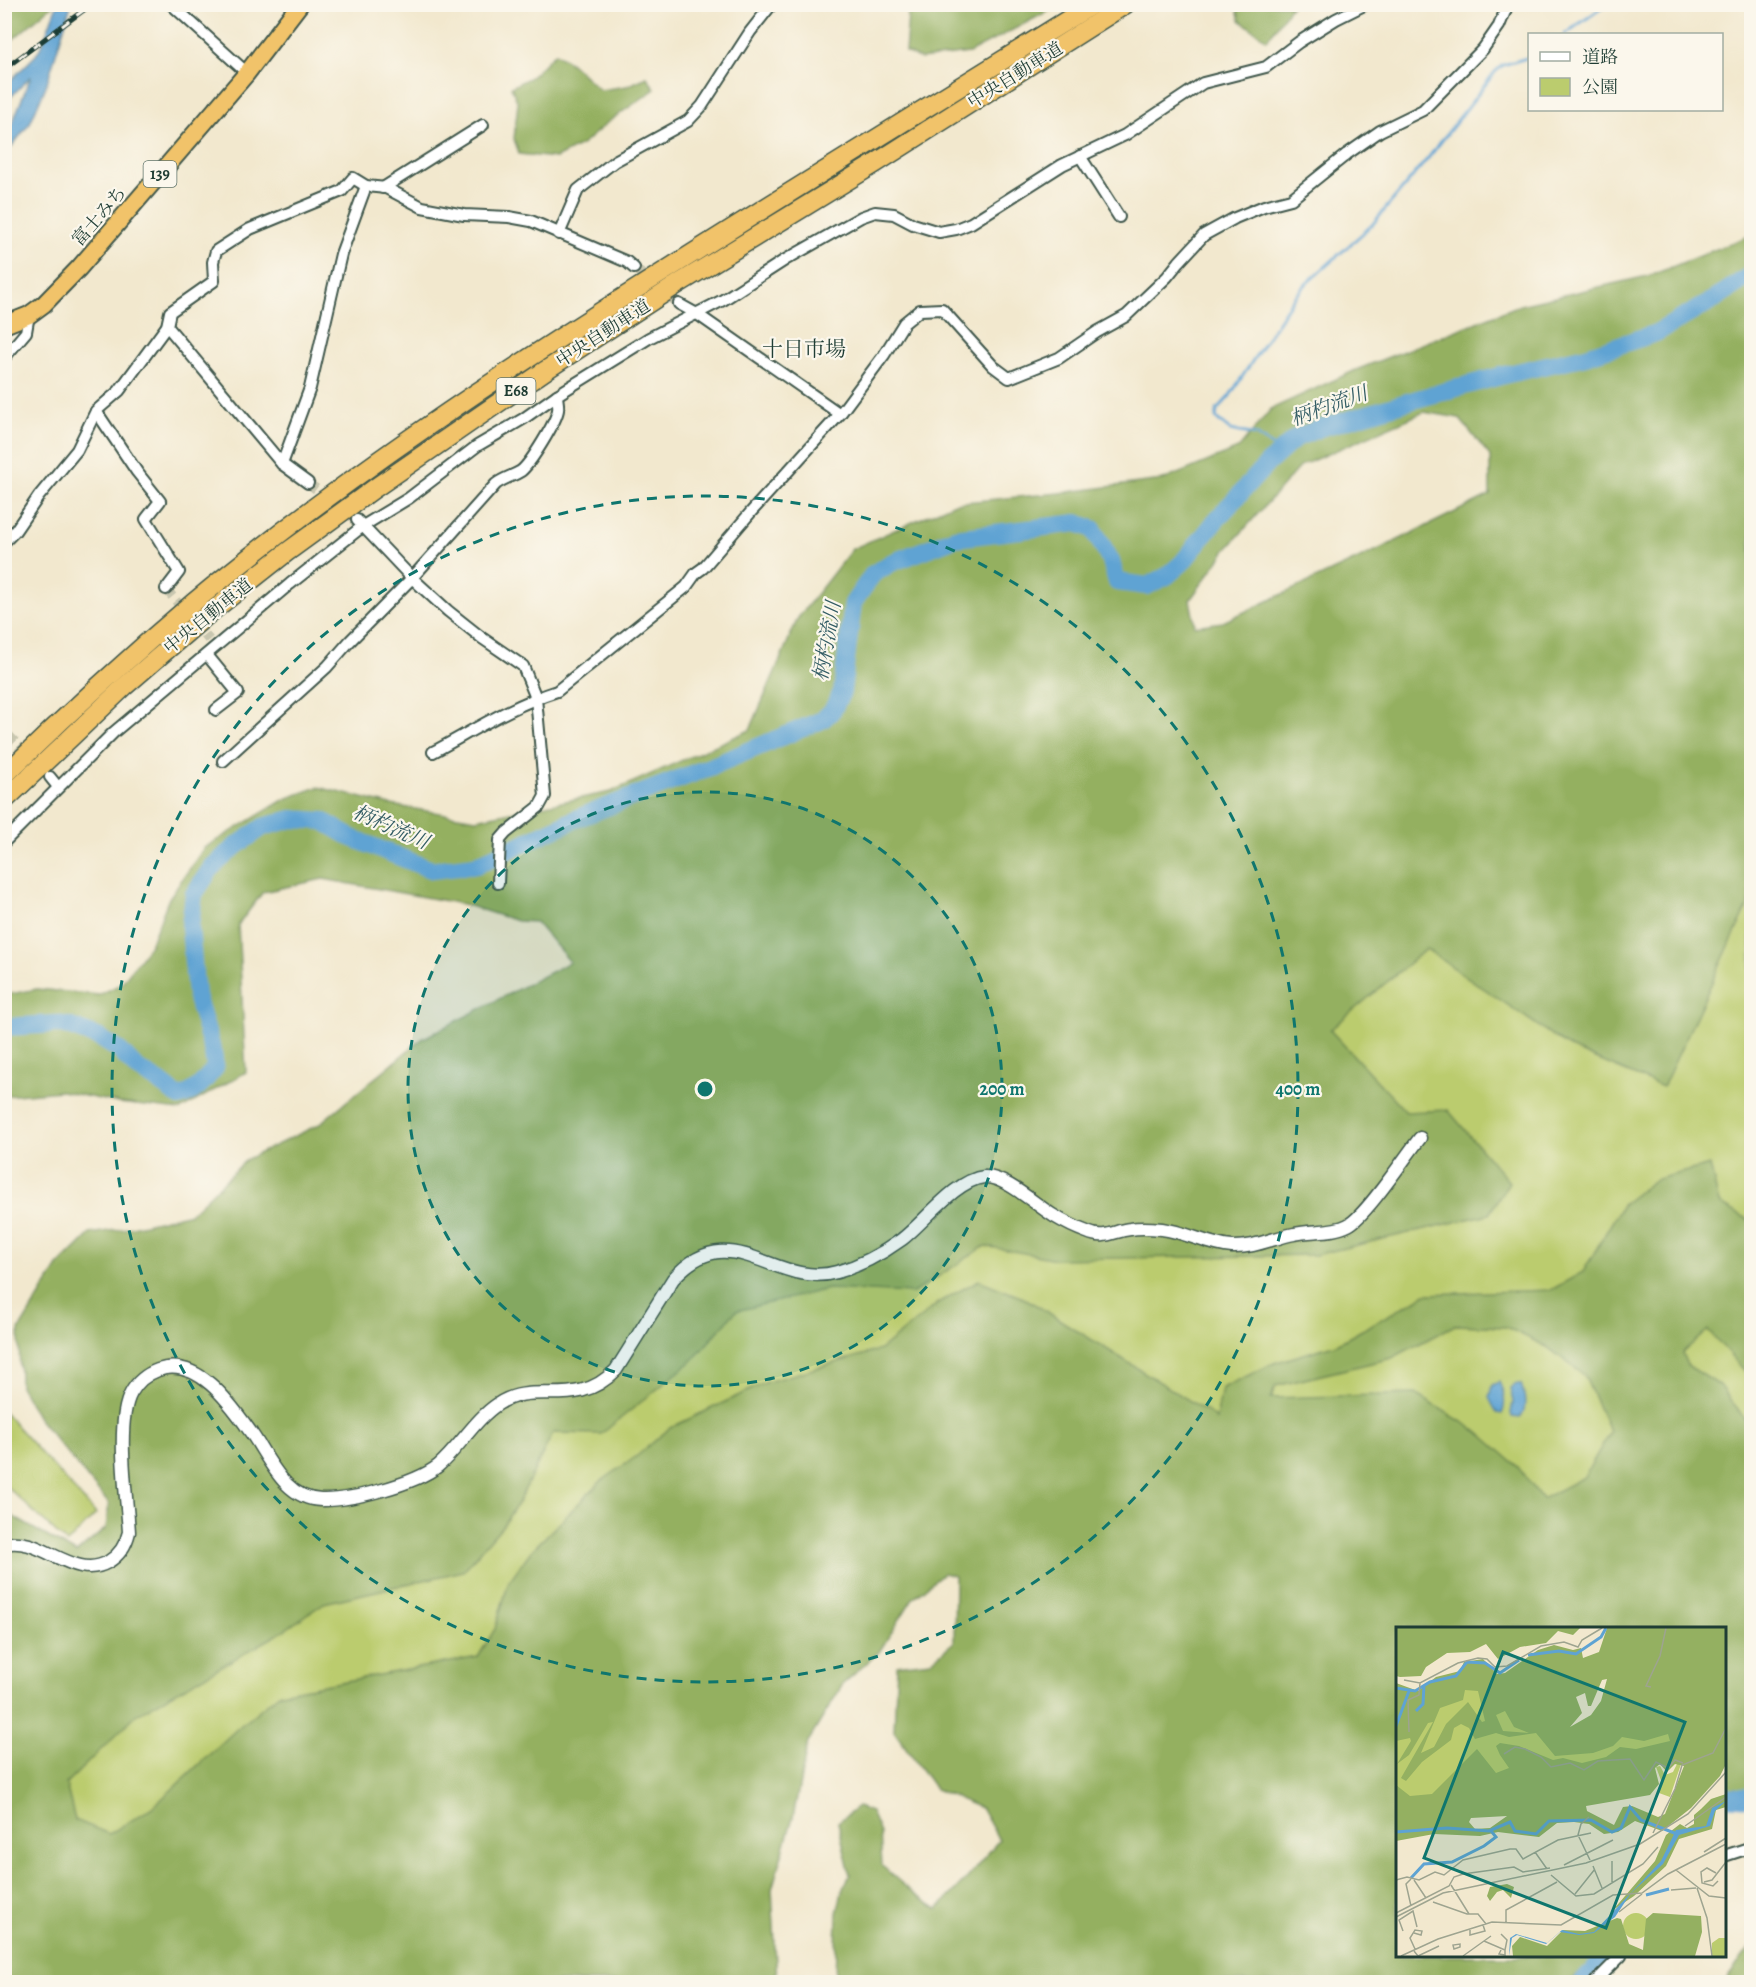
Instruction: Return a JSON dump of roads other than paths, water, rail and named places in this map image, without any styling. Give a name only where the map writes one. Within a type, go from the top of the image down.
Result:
[{"type":"highway","name":"富士みち","points":[[4,325],[29,315],[56,294],[247,73],[300,4]]},
{"type":"highway","name":"中央自動車道","points":[[4,801],[125,686],[206,616],[287,552],[546,370],[678,284],[876,163],[1066,32],[1093,4]]},
{"type":"highway","name":"中央自動車道","points":[[4,776],[113,673],[194,602],[371,466],[527,360],[667,269],[1066,32],[1126,4]]},
{"type":"street","points":[[171,4],[247,73]]},
{"type":"street","points":[[559,234],[578,190],[615,161],[688,121],[702,106],[750,32],[772,4]]},
{"type":"street","points":[[4,842],[114,732],[360,523],[409,498],[477,447],[649,338],[723,300],[794,254],[868,214],[875,212],[894,214],[914,224],[939,232],[971,223],[1062,165],[1125,135],[1203,83],[1266,67],[1299,42],[1366,4]]},
{"type":"street","points":[[433,752],[536,698],[557,691],[686,587],[696,573],[704,567],[840,414],[884,355],[904,323],[920,310],[942,309],[993,366],[1009,378],[1059,358],[1133,310],[1204,236],[1235,218],[1264,206],[1291,199],[1380,131],[1423,111],[1484,49],[1499,26],[1508,4]]},
{"type":"street","points":[[383,188],[483,125]]},
{"type":"street","points":[[1080,156],[1119,217]]},
{"type":"street","points":[[4,542],[77,450],[96,411],[119,391],[167,326],[170,312],[214,281],[213,262],[216,251],[250,229],[342,191],[353,178],[366,186],[383,188],[422,207],[464,215],[509,217],[531,221],[627,262],[634,268]]},
{"type":"street","points":[[282,464],[310,388],[341,255],[366,186]]},
{"type":"street","points":[[680,304],[840,414]]},
{"type":"street","points":[[4,358],[26,332],[29,315]]},
{"type":"street","points":[[167,326],[282,464],[308,483]]},
{"type":"street","points":[[224,761],[327,667],[412,578],[496,484],[522,470],[555,418],[558,409],[557,395]]},
{"type":"street","points":[[96,411],[136,472],[160,501],[146,519],[179,572],[166,589]]},
{"type":"street","points":[[360,523],[412,578],[482,638],[523,666],[536,698],[545,796],[539,807],[500,840],[498,883]]},
{"type":"street","points":[[211,648],[238,693],[216,710]]},
{"type":"street","points":[[50,777],[58,787]]},
{"type":"street","points":[[4,1544],[12,1542],[32,1545],[75,1565],[88,1567],[104,1565],[116,1558],[126,1543],[129,1532],[123,1437],[125,1412],[130,1393],[140,1380],[163,1369],[188,1370],[207,1381],[225,1399],[253,1436],[269,1463],[294,1491],[308,1499],[342,1499],[379,1490],[423,1475],[437,1467],[499,1403],[516,1396],[576,1393],[605,1381],[616,1370],[673,1279],[683,1267],[697,1258],[728,1251],[747,1254],[786,1270],[804,1274],[835,1273],[864,1262],[900,1241],[962,1186],[984,1177],[993,1178],[1019,1191],[1055,1217],[1094,1235],[1104,1236],[1129,1229],[1146,1228],[1181,1233],[1231,1246],[1257,1245],[1292,1234],[1347,1226],[1366,1208],[1420,1138]]},
{"type":"street","points":[[1726,1856],[1752,1847]]},
{"type":"street","points":[[1594,1983],[1620,1957]]},
{"type":"water","points":[[57,5],[71,5],[46,86],[30,123],[5,155],[5,135],[12,124],[31,76],[5,103],[5,86],[36,55]]},
{"type":"water","points":[[1499,1382],[1504,1398],[1502,1414],[1497,1413],[1489,1398],[1492,1385]]},
{"type":"water","points":[[1515,1384],[1521,1384],[1525,1397],[1525,1406],[1520,1418],[1512,1417],[1511,1413],[1513,1402],[1510,1388]]},
{"type":"waterway","points":[[1566,33],[1607,4]]},
{"type":"waterway","points":[[1280,451],[1256,435],[1230,430],[1216,418],[1217,410],[1229,397],[1293,299],[1307,283],[1372,225],[1429,157],[1495,72],[1503,65],[1528,58]]},
{"type":"waterway","name":"柄杓流川","points":[[4,1027],[57,1024],[68,1026],[100,1038],[120,1051],[136,1068],[179,1097],[190,1093],[215,1068],[213,1052],[196,995],[190,927],[194,894],[212,867],[263,827],[292,819],[323,821],[352,838],[432,870],[476,865],[578,818],[715,765],[822,720],[832,711],[842,692],[853,603],[873,574],[891,563],[955,538],[1077,523],[1093,529],[1111,561],[1117,582],[1147,586],[1167,576],[1182,563],[1217,519],[1268,463],[1296,438],[1320,428],[1417,399],[1504,375],[1586,356],[1656,333],[1707,304],[1752,274]]},
{"type":"waterway","points":[[1726,1796],[1752,1798]]},
{"type":"waterway","points":[[1583,1982],[1605,1957]]},
{"type":"tunnel","points":[[634,268],[679,304]]},
{"type":"tunnel","points":[[308,483],[348,513]]},
{"type":"tunnel","points":[[166,589],[209,640]]},
{"type":"tunnel","points":[[8,735],[30,758]]},
{"type":"railway","points":[[4,69],[92,4]]},
{"type":"district","name":"十日市場","points":[[804,349]]}]
